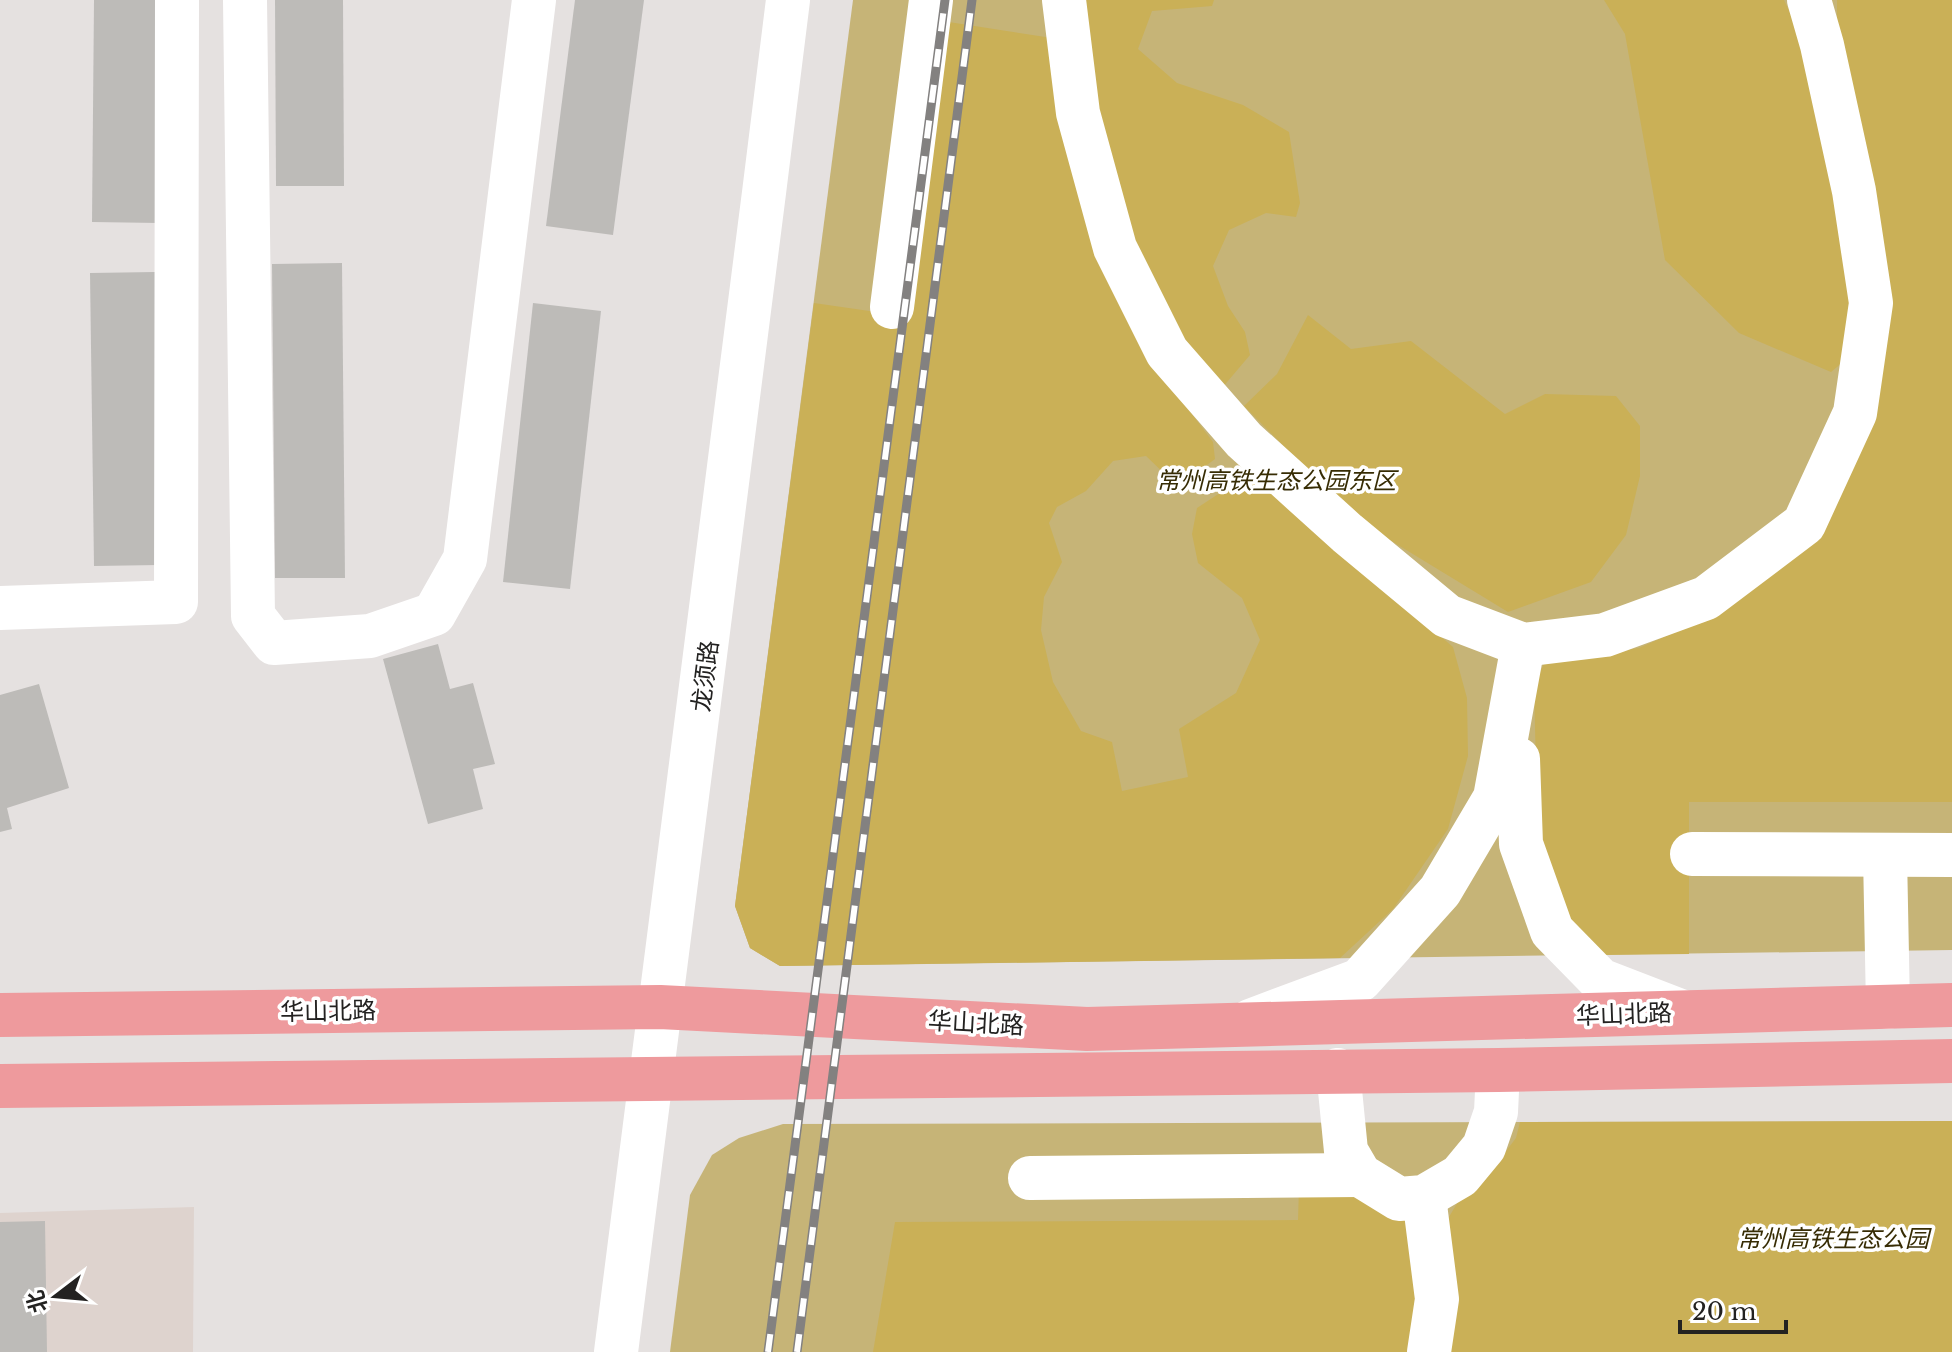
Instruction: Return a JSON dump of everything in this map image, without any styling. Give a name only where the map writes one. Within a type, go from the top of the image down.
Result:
[{"type":"main road","name":"华山北路","points":[[0,1015],[660,1007],[1087,1029],[1952,1005]]},
{"type":"main road","name":"华山北路","points":[[0,1086],[1498,1070],[1952,1061]]},
{"type":"street","points":[[0,608],[176,602],[177,0]]},
{"type":"street","points":[[245,0],[253,616],[274,643],[370,636],[434,614],[465,559],[534,0]]},
{"type":"street","name":"龙须路","points":[[616,1352],[691,786],[788,0]]},
{"type":"street","points":[[892,307],[931,0]]},
{"type":"street","points":[[1064,0],[1078,113],[1115,248],[1167,352],[1244,440],[1358,543],[1447,616],[1523,645],[1605,635],[1706,598],[1804,524],[1855,413],[1871,303],[1854,191],[1809,0]]},
{"type":"street","points":[[1523,645],[1517,782],[1521,844],[1552,931],[1600,980],[1683,1012]]},
{"type":"street","points":[[1240,1025],[1360,980],[1440,891],[1495,798],[1523,645]]},
{"type":"street","points":[[1692,854],[1952,855]]},
{"type":"street","points":[[1885,855],[1888,1007]]},
{"type":"street","points":[[1338,1070],[1346,1151],[1360,1175],[1399,1199],[1424,1197],[1460,1176],[1484,1147],[1496,1112],[1498,1070]]},
{"type":"street","points":[[1030,1178],[1360,1175]]},
{"type":"street","points":[[1424,1197],[1437,1299],[1429,1352]]},
{"type":"shaded area","points":[[194,1207],[193,1352],[0,1352],[0,1213]]},
{"type":"green space","name":"常州高铁生态公园东区","points":[[853,0],[1952,0],[1952,950],[780,966],[750,948],[735,906]]},
{"type":"green space","points":[[1086,0],[1214,0],[1212,6],[1152,11],[1138,49],[1177,83],[1243,105],[1289,132],[1300,203],[1296,217],[1266,213],[1229,230],[1213,266],[1228,306],[1245,332],[1250,355],[1222,388],[1179,331],[1131,237],[1095,96]]},
{"type":"green space","points":[[1604,0],[1784,0],[1802,38],[1853,298],[1843,362],[1831,372],[1739,333],[1665,260],[1625,34]]},
{"type":"green space","points":[[1837,0],[1952,0],[1952,802],[1689,802],[1689,954],[1602,955],[1560,913],[1538,850],[1534,686],[1545,661],[1639,648],[1723,611],[1873,420],[1837,63]]},
{"type":"green space","points":[[936,20],[1052,38],[1157,368],[1213,442],[1215,459],[1188,479],[1168,477],[1146,456],[1113,461],[1086,491],[1057,507],[1049,523],[1062,562],[1044,597],[1041,630],[1053,682],[1081,731],[1112,742],[1122,791],[1188,777],[1179,729],[1236,693],[1260,640],[1242,598],[1198,563],[1192,534],[1197,508],[1232,485],[1262,483],[1453,647],[1467,698],[1468,756],[1448,829],[1393,909],[1340,958],[780,966],[750,948],[735,906],[814,303],[897,315]]},
{"type":"green space","points":[[1308,315],[1351,349],[1411,341],[1505,414],[1545,394],[1616,396],[1640,426],[1640,476],[1626,535],[1591,582],[1508,612],[1357,520],[1244,406],[1277,374]]},
{"type":"green space","name":"常州高铁生态公园","points":[[1952,1121],[1952,1352],[670,1352],[690,1195],[712,1155],[739,1138],[783,1124]]},
{"type":"green space","points":[[1952,1121],[1952,1352],[1444,1352],[1446,1222],[1462,1195],[1497,1163],[1516,1138],[1520,1122]]},
{"type":"green space","points":[[1299,1188],[1346,1189],[1391,1211],[1412,1226],[1415,1298],[1409,1352],[873,1352],[895,1222],[1298,1220]]},
{"type":"building","points":[[94,0],[161,0],[159,223],[92,222]]},
{"type":"building","points":[[275,0],[343,0],[344,186],[276,186]]},
{"type":"building","points":[[575,0],[644,0],[613,235],[546,226]]},
{"type":"building","points":[[342,263],[345,578],[275,578],[272,264]]},
{"type":"building","points":[[155,272],[159,565],[94,566],[90,273]]},
{"type":"building","points":[[533,303],[601,311],[570,589],[503,582]]},
{"type":"building","points":[[438,644],[450,689],[473,683],[495,764],[473,769],[483,809],[428,824],[383,659]]},
{"type":"building","points":[[39,684],[69,788],[7,808],[12,829],[0,832],[0,695]]},
{"type":"building","points":[[45,1221],[47,1352],[0,1352],[0,1222]]},
{"type":"railway","points":[[768,1352],[945,0]]},
{"type":"railway","points":[[797,1352],[972,0]]}]
